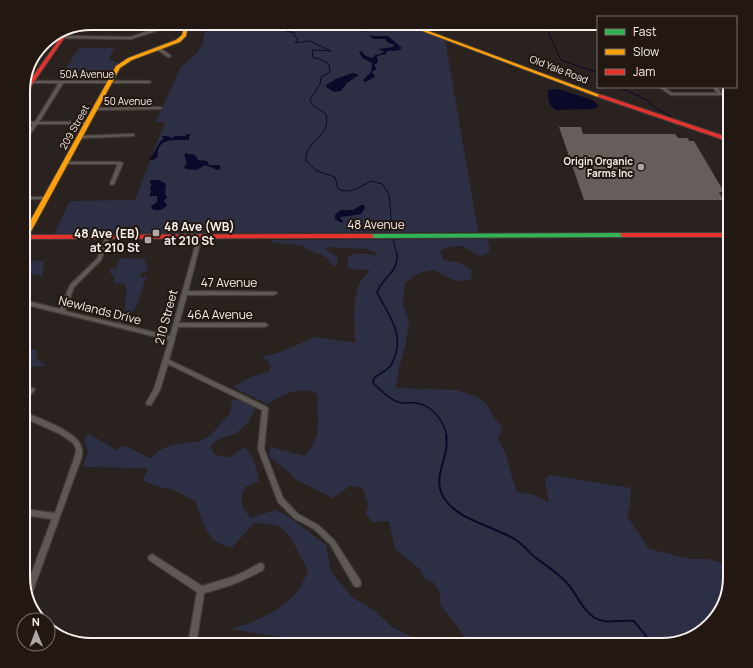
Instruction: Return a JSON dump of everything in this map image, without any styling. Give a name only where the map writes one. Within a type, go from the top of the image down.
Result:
[{"type":"street","points":[[67,35],[131,38],[155,30]]},
{"type":"street","name":"209 Street","points":[[30,226],[118,67],[124,62],[181,40],[185,30]]},
{"type":"street","name":"Old Yale Road","points":[[425,30],[462,42],[639,110],[723,138]]},
{"type":"street","points":[[32,78],[59,39]]},
{"type":"street","points":[[159,49],[169,56]]},
{"type":"street","points":[[30,132],[62,82]]},
{"type":"street","name":"50A Avenue","points":[[31,84],[62,82],[149,82]]},
{"type":"street","points":[[662,88],[668,93],[675,95],[720,94]]},
{"type":"street","points":[[716,88],[720,94]]},
{"type":"street","name":"50 Avenue","points":[[95,109],[160,108]]},
{"type":"street","points":[[30,123],[88,123]]},
{"type":"street","points":[[80,137],[133,135]]},
{"type":"street","points":[[66,163],[121,162],[112,184]]},
{"type":"street","points":[[30,198],[46,198]]},
{"type":"street","name":"48 Avenue","points":[[30,237],[723,234]]},
{"type":"street","points":[[62,312],[72,286],[98,260],[108,236]]},
{"type":"street","name":"210 Street","points":[[149,403],[157,390],[166,361],[200,236]]},
{"type":"street","name":"47 Avenue","points":[[184,293],[274,293]]},
{"type":"street","name":"Newlands Drive","points":[[30,304],[172,339]]},
{"type":"street","name":"46A Avenue","points":[[176,325],[265,325]]},
{"type":"street","points":[[166,361],[266,409],[260,449],[280,500],[296,516],[316,527],[332,542],[357,583]]},
{"type":"street","points":[[30,418],[74,440],[79,449],[78,459],[31,585]]},
{"type":"street","points":[[30,513],[56,516]]},
{"type":"street","points":[[152,558],[201,590],[222,585],[247,575],[260,567]]},
{"type":"street","points":[[193,638],[201,590]]},
{"type":"shaded area","points":[[205,30],[418,30],[445,39],[478,232],[54,234],[70,201],[135,200],[165,122],[156,122],[181,67],[197,53],[202,44]]},
{"type":"shaded area","points":[[368,34],[371,36],[388,36],[402,48],[388,51],[386,54],[377,56],[378,62],[374,65],[377,69],[372,72],[375,77],[365,82],[363,80],[371,72],[372,63],[362,58],[359,52],[362,51],[364,55],[372,58],[375,55],[383,53],[383,51],[378,49],[393,47],[394,45],[387,42],[385,39],[373,39]]},
{"type":"shaded area","points":[[79,48],[114,48],[109,59],[120,63],[114,71],[64,71]]},
{"type":"shaded area","points":[[353,73],[359,75],[347,83],[341,91],[334,92],[326,87],[326,85],[338,78]]},
{"type":"shaded area","points":[[558,89],[592,100],[598,106],[591,109],[556,110],[551,106],[548,99],[548,90]]},
{"type":"shaded area","points":[[187,134],[192,134],[189,136],[189,140],[172,140],[164,142],[158,149],[157,158],[152,160],[149,159],[164,138],[162,136],[173,138],[175,136],[185,136]]},
{"type":"shaded area","points":[[186,153],[195,155],[198,160],[207,161],[209,165],[219,165],[221,168],[218,170],[205,165],[197,170],[186,169],[184,167],[187,163],[184,155]]},
{"type":"shaded area","points":[[152,180],[159,180],[166,184],[165,194],[167,197],[164,201],[167,205],[160,210],[154,210],[151,206],[157,202],[157,196],[149,196],[151,192],[150,187],[152,185],[149,182]]},
{"type":"shaded area","points":[[361,205],[364,205],[365,208],[361,214],[341,217],[340,218],[343,221],[342,223],[335,219],[335,215],[341,210],[353,210]]},
{"type":"shaded area","points":[[486,239],[489,250],[483,255],[477,255],[461,246],[445,248],[440,251],[443,260],[460,263],[472,270],[471,280],[455,281],[433,270],[419,273],[405,283],[403,304],[409,322],[396,388],[456,390],[478,397],[487,404],[494,418],[502,428],[498,439],[505,452],[516,491],[534,495],[549,503],[545,479],[551,475],[631,488],[630,504],[627,516],[649,549],[690,559],[708,559],[723,563],[722,589],[713,611],[696,628],[674,637],[466,638],[440,604],[440,592],[433,582],[426,580],[420,569],[395,549],[389,521],[372,522],[366,514],[368,504],[363,488],[350,486],[333,498],[297,480],[269,457],[270,447],[305,456],[311,448],[317,433],[317,394],[304,390],[291,392],[267,404],[233,387],[251,377],[269,371],[271,366],[262,356],[275,354],[316,337],[356,343],[354,321],[356,294],[360,282],[370,270],[351,269],[347,267],[348,258],[352,254],[368,254],[374,256],[378,254],[368,249],[327,247],[326,250],[337,257],[338,262],[336,266],[331,264],[329,260],[322,255],[305,248],[302,245],[273,243],[272,240]]},
{"type":"shaded area","points":[[120,258],[146,259],[144,262],[147,264],[148,271],[142,272],[140,277],[146,277],[137,305],[125,323],[116,322],[126,309],[125,299],[127,289],[124,284],[115,283],[113,275],[110,273],[110,269],[117,267]]},
{"type":"shaded area","points":[[30,260],[43,261],[42,276],[30,274]]},
{"type":"shaded area","points":[[30,348],[36,350],[37,359],[46,366],[30,367]]},
{"type":"shaded area","points":[[232,400],[251,402],[255,409],[249,422],[235,434],[221,438],[210,446],[214,454],[224,457],[233,455],[243,447],[250,453],[256,467],[259,481],[245,487],[242,496],[242,504],[245,511],[251,518],[275,510],[285,514],[326,545],[331,572],[353,598],[374,610],[392,627],[414,638],[286,638],[231,629],[266,616],[282,606],[300,588],[308,571],[290,536],[277,525],[254,523],[232,548],[213,539],[204,524],[196,502],[176,491],[153,485],[143,480],[148,468],[83,467],[88,451],[84,440],[88,433],[116,450],[121,446],[126,447],[151,458],[166,447],[198,442],[205,439],[230,414]]},
{"type":"building","name":"Origin Organic Farms Inc","points":[[559,127],[581,127],[583,134],[675,134],[678,138],[688,138],[689,141],[694,141],[723,190],[723,192],[719,192],[723,200],[584,200]]},
{"type":"waterway","points":[[285,30],[295,33],[294,36],[298,39],[295,43],[310,41],[331,51],[312,50],[313,58],[320,59],[329,64],[330,72],[321,77],[320,84],[310,100],[312,105],[326,114],[327,122],[322,133],[310,147],[307,153],[306,161],[317,171],[335,177],[338,189],[343,191],[355,189],[372,181],[382,184],[389,194],[392,229]]},
{"type":"waterway","points":[[548,30],[552,41]]},
{"type":"waterway","points":[[553,43],[561,60],[597,73]]},
{"type":"waterway","points":[[621,88],[649,101],[651,105],[676,120]]},
{"type":"waterway","points":[[393,239],[397,255]]},
{"type":"waterway","points":[[397,255],[397,261],[393,271],[382,283],[377,293],[395,328],[397,336],[396,355],[390,367],[374,378],[373,383],[388,397],[395,401],[403,403],[417,403],[428,407],[437,415],[446,431],[447,437]]},
{"type":"waterway","points":[[446,436],[446,450],[439,478],[441,492],[446,501],[464,516],[519,542],[533,556],[564,579],[590,615],[604,621],[634,621],[647,638]]},
{"type":"traffic: fast","points":[[371,236],[623,235]]},
{"type":"traffic: slow","points":[[30,228],[118,67],[130,59],[178,41],[184,36],[185,30]]},
{"type":"traffic: slow","points":[[422,30],[600,96]]},
{"type":"traffic: jam","points":[[31,83],[63,37]]},
{"type":"traffic: jam","points":[[600,96],[723,138]]},
{"type":"traffic: jam","points":[[623,235],[723,235]]},
{"type":"traffic: jam","points":[[30,237],[371,236]]},
{"type":"place","name":"Origin Organic Farms Inc","points":[[641,167]]},
{"type":"place","name":"48 Ave (WB) at 210 St","points":[[156,233]]},
{"type":"place","name":"48 Ave (EB) at 210 St","points":[[148,240]]}]
